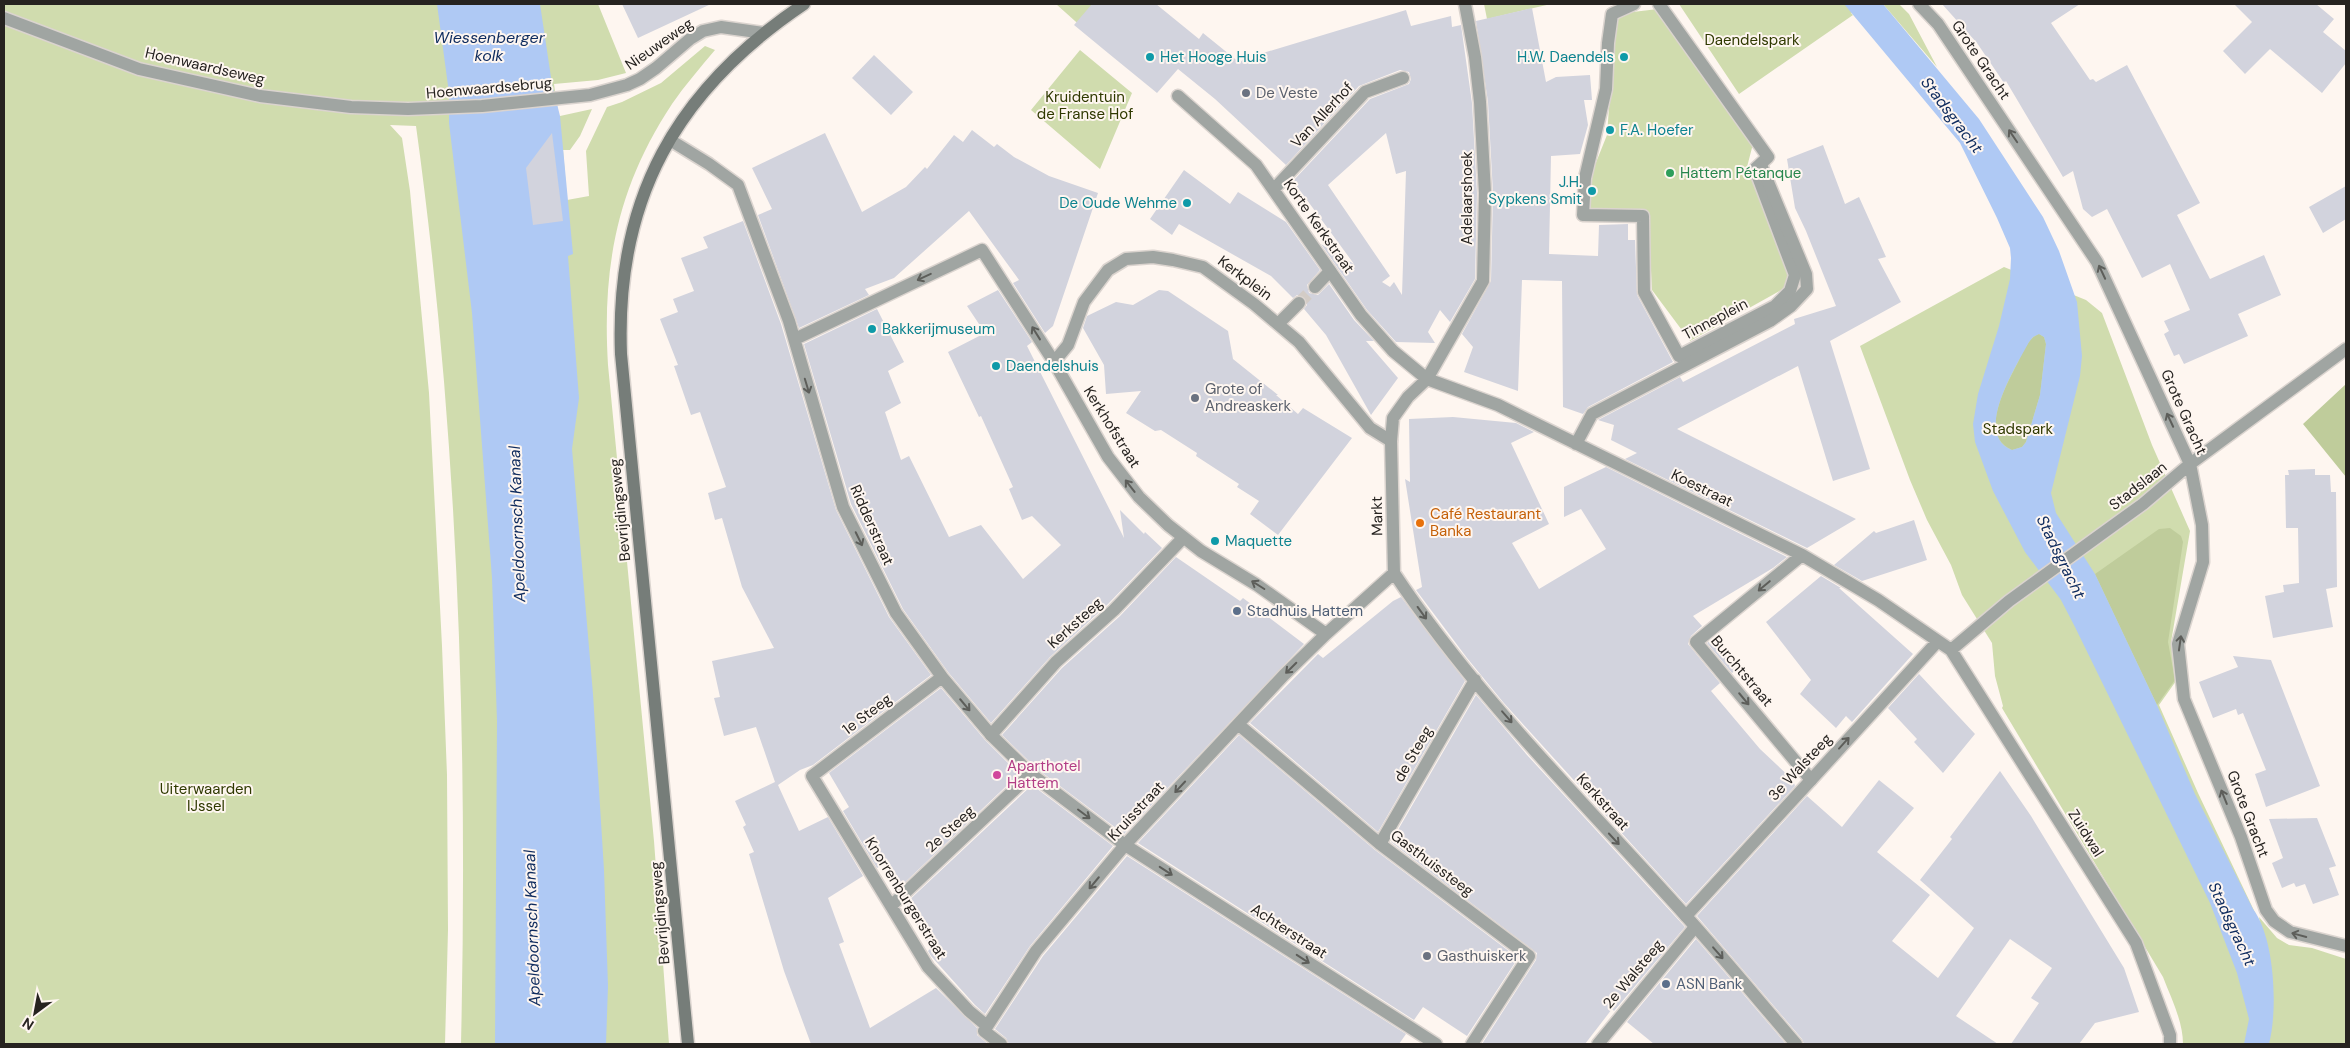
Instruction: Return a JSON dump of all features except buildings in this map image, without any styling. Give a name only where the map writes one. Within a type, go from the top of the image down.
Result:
[{"type":"main road","name":"Bevrijdingsweg","points":[[688,1044],[621,338],[623,281],[629,238],[645,190],[670,140],[706,89],[737,57],[764,33],[804,4]]},
{"type":"street","name":"Adelaarshoek","points":[[1426,379],[1482,281],[1485,193],[1480,102],[1475,57],[1465,4]]},
{"type":"street","name":"Tinneplein","points":[[1634,4],[1612,14],[1608,43],[1606,89],[1585,178],[1583,215],[1644,216],[1644,292],[1679,356],[1776,306],[1790,291],[1795,275],[1755,169],[1768,157],[1659,4]]},
{"type":"street","name":"Grote Gracht","points":[[1919,4],[1938,24],[2097,262],[2190,464],[2202,524],[2203,562],[2178,644],[2184,699],[2241,837],[2266,910],[2274,921],[2290,932],[2346,946]]},
{"type":"street","name":"Hoenwaardseweg","points":[[4,18],[139,69],[260,96],[351,107],[408,109]]},
{"type":"street","name":"Nieuweweg","points":[[573,97],[614,89],[640,79],[690,39],[703,31],[721,27],[764,33]]},
{"type":"street","name":"Van Allerhof","points":[[1274,189],[1365,92],[1402,78]]},
{"type":"street","name":"Korte Kerkstraat","points":[[1178,96],[1256,165],[1361,315],[1393,351],[1426,379]]},
{"type":"street","name":"Hoenwaardsebrug","points":[[408,109],[573,97]]},
{"type":"street","name":"Ridderstraat","points":[[670,140],[709,164],[738,185],[795,339],[843,507],[896,613],[942,677],[991,735],[1031,774],[1125,845]]},
{"type":"street","name":"Tinneplein","points":[[1576,444],[1592,414],[1770,321],[1791,306],[1807,289],[1806,274],[1761,165]]},
{"type":"street","name":"Kerkhofstraat","points":[[795,339],[982,250],[1054,362],[1114,465],[1139,497],[1183,538],[1201,551],[1257,584],[1326,634]]},
{"type":"street","name":"Kerkplein","points":[[1054,362],[1068,345],[1076,317],[1084,302],[1108,270],[1126,259],[1153,257],[1203,267],[1254,304],[1299,342],[1370,428],[1391,441]]},
{"type":"street","points":[[1315,287],[1330,271]]},
{"type":"street","points":[[1278,324],[1298,303]]},
{"type":"street","name":"Stadslaan","points":[[1951,650],[2009,601],[2144,504],[2190,464],[2346,349]]},
{"type":"street","name":"Markt","points":[[1394,573],[1391,441],[1394,418],[1408,397],[1426,379]]},
{"type":"street","name":"Koestraat","points":[[1426,379],[1498,405],[1802,555],[1878,600],[1951,650]]},
{"type":"street","name":"Kerksteeg","points":[[991,735],[1056,662],[1114,610],[1183,538]]},
{"type":"street","name":"Burchtstraat","points":[[1802,555],[1696,642],[1812,780]]},
{"type":"street","points":[[1326,634],[1394,573]]},
{"type":"street","name":"Kerkstraat","points":[[1394,573],[1424,616],[1475,680],[1584,806],[1686,916],[1796,1044]]},
{"type":"street","name":"Kruisstraat","points":[[986,1028],[1036,952],[1125,845],[1284,675],[1326,634]]},
{"type":"street","name":"3e Walsteeg","points":[[1686,916],[1938,641]]},
{"type":"street","name":"Zuidwal","points":[[1951,650],[2136,943],[2170,1034],[2170,1044]]},
{"type":"street","name":"1e Steeg","points":[[812,776],[942,677]]},
{"type":"street","name":"de Steeg","points":[[1380,844],[1475,680]]},
{"type":"street","name":"Gasthuissteeg","points":[[1239,725],[1380,844],[1529,956],[1472,1044]]},
{"type":"street","name":"2e Steeg","points":[[891,906],[1031,774]]},
{"type":"street","name":"Knorrenburgerstraat","points":[[812,776],[928,967],[1001,1044]]},
{"type":"street","name":"Achterstraat","points":[[1125,845],[1436,1044]]},
{"type":"street","name":"2e Walsteeg","points":[[1598,1044],[1695,927]]},
{"type":"green space","name":"Uiterwaarden IJssel","points":[[4,4],[598,4],[626,73],[598,80],[554,84],[559,119],[560,116],[592,109],[580,136],[570,150],[563,150],[567,200],[589,196],[586,151],[607,107],[622,102],[661,83],[705,46],[715,50],[672,104],[653,135],[638,166],[626,197],[617,229],[611,261],[608,295],[608,365],[654,841],[669,1044],[461,1044],[463,814],[461,699],[451,469],[442,355],[416,126],[390,125],[402,138],[410,191],[429,393],[447,775],[448,930],[445,1044],[4,1044]]},
{"type":"green space","points":[[1056,4],[1121,4],[1094,38]]},
{"type":"green space","points":[[1484,4],[1551,4],[1487,19]]},
{"type":"green space","name":"Daendelspark","points":[[1679,4],[1864,4],[1851,13],[1853,15],[1739,94]]},
{"type":"green space","points":[[1883,4],[1899,4],[1909,14],[1937,67]]},
{"type":"green space","name":"Hattem Pétanque","points":[[1658,9],[1754,140],[1747,167],[1792,284],[1690,341],[1652,290],[1648,212],[1590,210],[1589,180],[1607,135],[1616,14]]},
{"type":"green space","name":"Kruidentuin de Franse Hof","points":[[1080,50],[1132,93],[1100,169],[1031,110]]},
{"type":"green space","name":"Stadspark","points":[[2004,267],[2086,300],[2102,313],[2152,445],[2190,531],[2171,642],[2176,681],[2159,705],[2198,793],[2260,923],[2259,917],[2277,938],[2289,945],[2312,948],[2346,959],[2346,1044],[2183,1044],[2179,1018],[2163,977],[2002,708],[1995,676],[1992,643],[1962,595],[1951,565],[1927,520],[1860,346]]},
{"type":"green space","points":[[2039,334],[2044,337],[2046,344],[2040,395],[2026,442],[2022,447],[2012,450],[2002,443],[1997,434],[1998,410],[2006,386],[2025,347],[2031,339]]},
{"type":"green space","points":[[2346,384],[2346,477],[2303,424]]},
{"type":"green space","points":[[2170,528],[2181,536],[2183,542],[2168,642],[2175,680],[2157,705],[2095,574],[2159,529]]},
{"type":"water","points":[[437,4],[540,4],[552,84],[560,116],[573,254],[568,256],[579,398],[572,449],[593,694],[604,870],[608,986],[606,1044],[495,1044],[497,721],[492,578],[472,313],[449,123],[449,93]]},
{"type":"water","name":"Stadsgracht","points":[[1844,4],[1883,4],[1979,119],[2043,217],[2059,251],[2077,302],[2082,356],[2080,376],[2051,493],[2056,513],[2095,574],[2157,705],[2195,794],[2260,922],[2266,938],[2273,975],[2273,1013],[2269,1044],[2244,1044],[2249,1019],[2237,973],[2210,903],[2061,600],[2025,552],[1993,491],[1975,442],[1973,424],[1978,394],[1999,326],[2010,279],[2011,258],[2010,248],[1997,218],[1960,143]],"holes":[[[2039,334],[2044,337],[2046,344],[2040,395],[2026,442],[2022,447],[2012,450],[2001,442],[1996,430],[2001,399],[2029,342]]]},
{"type":"tunnel","points":[[1299,303],[1315,287]]},
{"type":"place","name":"Het Hooge Huis","points":[[1150,57]]},
{"type":"place","name":"H.W. Daendels","points":[[1624,57]]},
{"type":"place","name":"De Veste","points":[[1246,93]]},
{"type":"place","name":"F.A. Hoefer","points":[[1610,130]]},
{"type":"place","name":"Hattem Pétanque","points":[[1670,173]]},
{"type":"place","name":"J.H. Sypkens Smit","points":[[1592,191]]},
{"type":"place","name":"De Oude Wehme","points":[[1187,203]]},
{"type":"place","name":"Bakkerijmuseum","points":[[872,329]]},
{"type":"place","name":"Daendelshuis","points":[[996,366]]},
{"type":"place","name":"Grote of Andreaskerk","points":[[1195,398]]},
{"type":"place","name":"Café Restaurant Banka","points":[[1420,523]]},
{"type":"place","name":"Maquette","points":[[1215,541]]},
{"type":"place","name":"Stadhuis Hattem","points":[[1237,611]]},
{"type":"place","name":"Aparthotel Hattem","points":[[997,775]]},
{"type":"place","name":"Gasthuiskerk","points":[[1427,956]]},
{"type":"place","name":"ASN Bank","points":[[1666,984]]},
{"type":"water label","name":"Wiessenberger kolk","points":[[489,46]]},
{"type":"water label","name":"Apeldoornsch Kanaal","points":[[517,524]]},
{"type":"water label","name":"Apeldoornsch Kanaal","points":[[532,928]]}]
